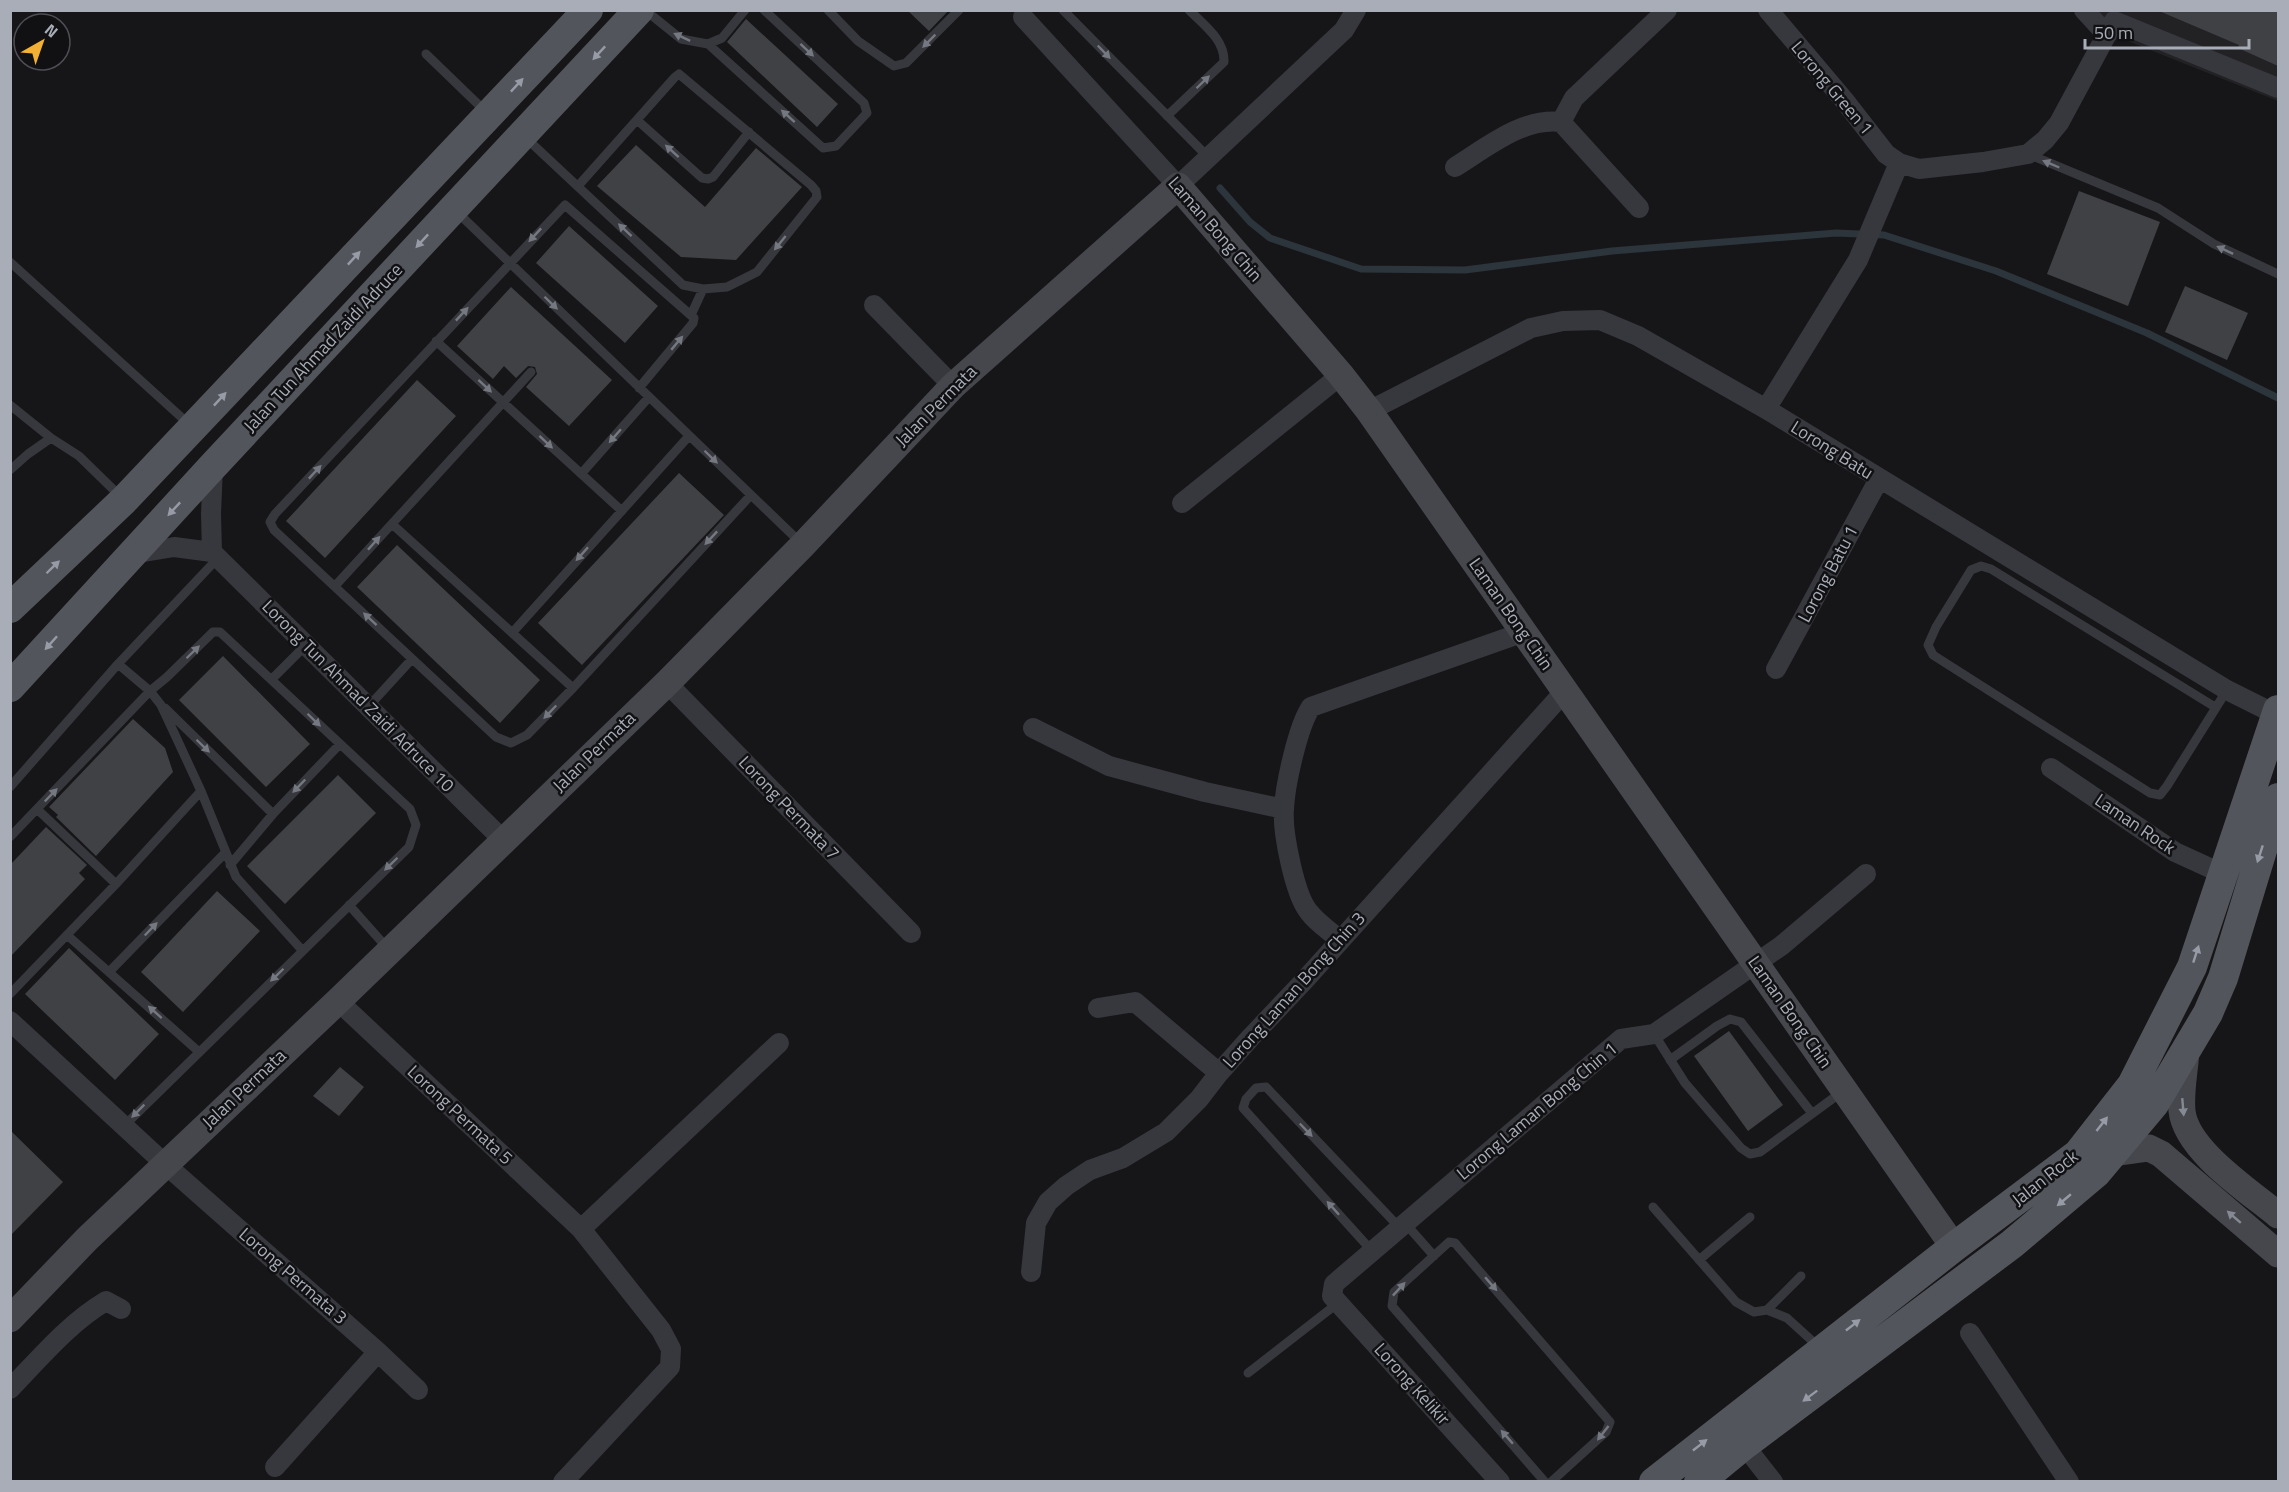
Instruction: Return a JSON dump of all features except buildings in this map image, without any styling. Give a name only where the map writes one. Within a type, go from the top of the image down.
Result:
[{"type":"main road","points":[[10,608],[124,500],[588,10]]},
{"type":"main road","name":"Jalan Tun Ahmad Zaidi Adruce","points":[[10,687],[639,10]]},
{"type":"main road","name":"Jalan Rock","points":[[1654,1482],[1954,1247],[2078,1154],[2132,1085],[2192,967],[2278,712]]},
{"type":"main road","name":"Jalan Rock","points":[[1699,1482],[2012,1244],[2096,1173],[2113,1153],[2154,1104],[2208,1013],[2223,978],[2278,798]]},
{"type":"street","points":[[1178,186],[1344,30],[1356,10]]},
{"type":"street","points":[[1561,122],[1574,98],[1667,10]]},
{"type":"street","name":"Lorong Green 1","points":[[1768,10],[1886,154],[1899,163]]},
{"type":"street","points":[[2084,10],[2278,88]]},
{"type":"street","name":"Laman Bong Chin","points":[[1023,16],[1178,186],[1341,375],[1369,411],[1954,1247]]},
{"type":"street","points":[[1766,409],[1858,260],[1899,163],[1919,169],[1983,162],[2028,153],[2045,140],[2059,123],[2113,22]]},
{"type":"street","points":[[1455,167],[1509,134],[1535,123],[1561,122],[1639,208]]},
{"type":"street","name":"Jalan Permata","points":[[10,1319],[87,1239],[338,1001],[667,683],[803,545],[953,386],[1178,186]]},
{"type":"street","points":[[874,305],[953,386]]},
{"type":"street","name":"Lorong Batu","points":[[1369,411],[1531,328],[1563,321],[1600,320],[1638,336],[1766,409],[2227,690],[2278,712]]},
{"type":"street","points":[[1182,503],[1341,375]]},
{"type":"street","points":[[132,554],[174,547],[215,555],[211,514],[213,466]]},
{"type":"street","name":"Lorong Batu 1","points":[[1776,669],[1879,479]]},
{"type":"street","name":"Lorong Tun Ahmad Zaidi Adruce 10","points":[[215,555],[503,840]]},
{"type":"street","points":[[1340,940],[1308,912],[1300,895],[1287,844],[1284,809],[1296,743],[1304,717],[1311,707],[1524,632]]},
{"type":"street","name":"Lorong Permata 7","points":[[667,683],[911,933]]},
{"type":"street","name":"Lorong Laman Bong Chin 3","points":[[1031,1272],[1036,1223],[1048,1202],[1066,1186],[1090,1170],[1123,1158],[1166,1132],[1199,1099],[1219,1073],[1565,691]]},
{"type":"street","points":[[1033,728],[1109,766],[1205,792],[1284,809]]},
{"type":"street","name":"Laman Rock","points":[[2051,768],[2175,852],[2223,874]]},
{"type":"street","name":"Lorong Laman Bong Chin 1","points":[[1336,1293],[1372,1251],[1621,1040],[1654,1034],[1782,946],[1866,874]]},
{"type":"street","name":"Lorong Permata 5","points":[[338,1001],[581,1228],[661,1330],[671,1349],[670,1367],[563,1482]]},
{"type":"street","points":[[1098,1008],[1135,1002],[1219,1073]]},
{"type":"street","name":"Lorong Permata 3","points":[[10,1021],[165,1164],[418,1390]]},
{"type":"street","points":[[581,1228],[778,1043]]},
{"type":"street","points":[[2186,1049],[2182,1112],[2192,1136],[2210,1158],[2278,1215]]},
{"type":"street","points":[[2113,1153],[2149,1148],[2161,1154],[2278,1254]]},
{"type":"street","name":"Lorong Kelikir","points":[[1336,1293],[1500,1482]]},
{"type":"street","points":[[10,1389],[89,1311],[106,1301],[121,1309]]},
{"type":"street","points":[[1970,1333],[2069,1482]]},
{"type":"street","points":[[275,1467],[378,1352]]},
{"type":"street","points":[[1744,1446],[1773,1482]]},
{"type":"lane","points":[[645,10],[681,39],[708,44],[823,148],[836,146],[867,113],[864,103],[764,10]]},
{"type":"lane","points":[[708,44],[722,38],[746,10]]},
{"type":"lane","points":[[828,10],[858,41],[894,66],[906,63],[959,10]]},
{"type":"lane","points":[[1064,10],[1208,157]]},
{"type":"lane","points":[[1167,116],[1224,62],[1220,42],[1189,10]]},
{"type":"lane","points":[[426,54],[489,115]]},
{"type":"lane","points":[[522,134],[684,285],[703,289],[728,286],[757,272],[817,197],[811,185],[679,74],[578,186]]},
{"type":"lane","points":[[637,120],[702,178],[708,179],[713,177],[748,132]]},
{"type":"lane","points":[[2028,153],[2158,208],[2205,240],[2278,274]]},
{"type":"lane","points":[[639,388],[693,323],[691,315],[565,205],[270,522],[274,530],[496,737],[511,743],[527,735],[573,688],[750,495]]},
{"type":"lane","points":[[453,209],[803,545]]},
{"type":"lane","points":[[10,262],[193,428]]},
{"type":"lane","points":[[691,315],[703,289]]},
{"type":"lane","points":[[436,341],[621,511]]},
{"type":"lane","points":[[335,586],[531,372]]},
{"type":"lane","points":[[581,474],[649,397]]},
{"type":"lane","points":[[10,405],[51,438],[79,456],[124,500]]},
{"type":"lane","points":[[512,633],[689,436]]},
{"type":"lane","points":[[10,470],[51,438]]},
{"type":"lane","points":[[392,524],[573,688]]},
{"type":"lane","points":[[10,787],[215,555]]},
{"type":"lane","points":[[2215,707],[1991,569],[1981,566],[1971,570],[1936,627],[1928,645],[1933,655],[2150,793],[2160,795],[2227,690]]},
{"type":"lane","points":[[10,837],[150,691],[213,632],[220,632],[410,809],[416,825],[409,847],[198,1051],[124,1126]]},
{"type":"lane","points":[[272,679],[306,645]]},
{"type":"lane","points":[[369,706],[412,659]]},
{"type":"lane","points":[[118,664],[150,691],[161,705],[273,814]]},
{"type":"lane","points":[[161,705],[241,885],[302,950]]},
{"type":"lane","points":[[231,865],[273,814],[340,744]]},
{"type":"lane","points":[[10,994],[116,884],[201,791]]},
{"type":"lane","points":[[37,809],[116,884]]},
{"type":"lane","points":[[110,971],[225,853]]},
{"type":"lane","points":[[349,905],[390,951]]},
{"type":"lane","points":[[68,935],[198,1051]]},
{"type":"lane","points":[[1670,1060],[1730,1019],[1741,1022],[1811,1112]]},
{"type":"lane","points":[[1654,1034],[1692,1091],[1741,1148],[1750,1154],[1760,1152],[1811,1112],[1844,1090]]},
{"type":"lane","points":[[1372,1251],[1243,1108],[1246,1099],[1256,1088],[1266,1087],[1434,1256]]},
{"type":"lane","points":[[1653,1207],[1736,1302],[1754,1312],[1767,1310],[1787,1318],[1822,1350]]},
{"type":"lane","points":[[1699,1260],[1750,1217]]},
{"type":"lane","points":[[1545,1482],[1392,1306],[1394,1292],[1449,1242],[1455,1243],[1610,1422],[1606,1432],[1551,1482]]},
{"type":"lane","points":[[1767,1310],[1801,1276]]},
{"type":"lane","points":[[1248,1373],[1336,1293]]},
{"type":"shaded area","points":[[2092,11],[2278,11],[2278,101],[2115,36]]},
{"type":"waterway","points":[[1220,188],[1250,222],[1270,238],[1361,269],[1465,270],[1612,251],[1836,233],[1884,235],[1996,271],[2147,333],[2278,398]]}]
